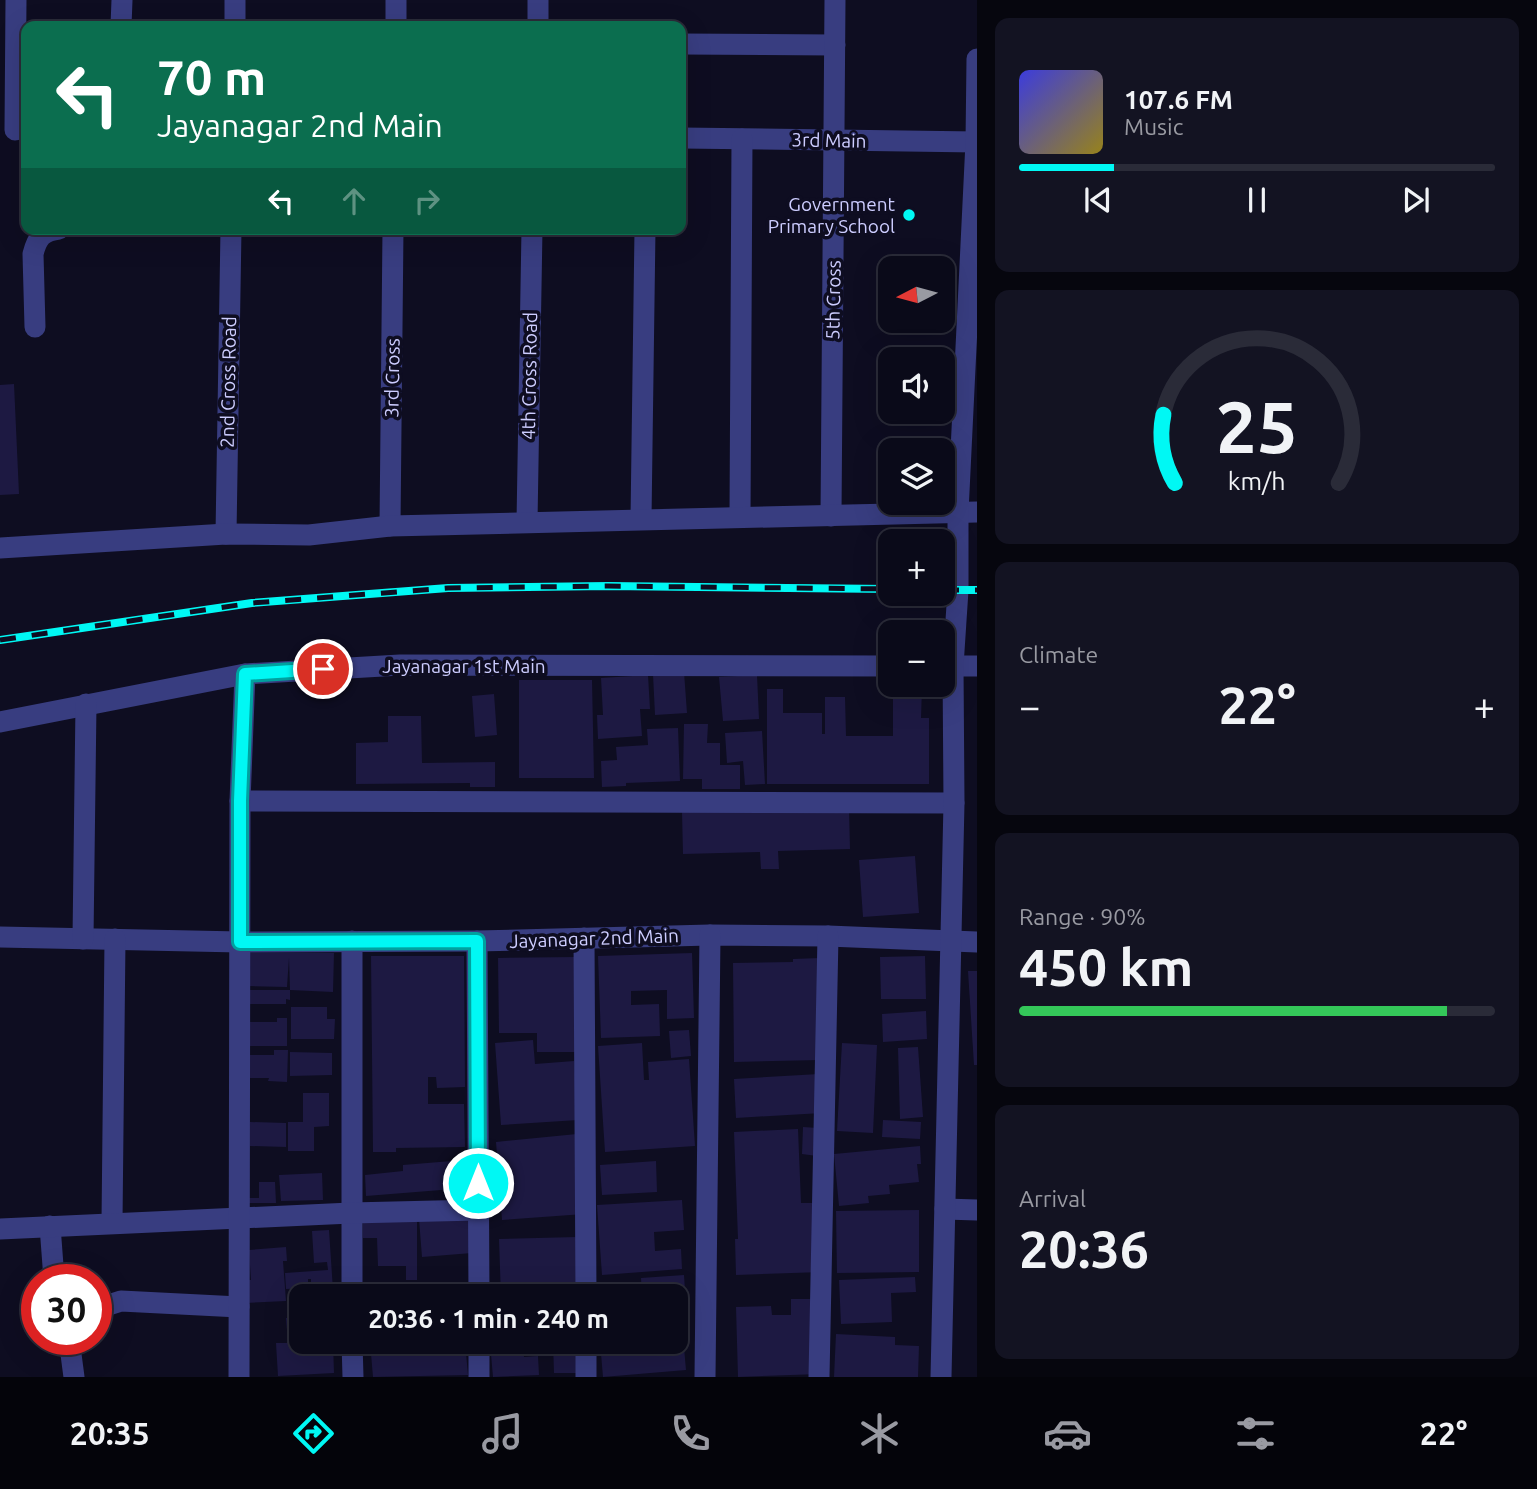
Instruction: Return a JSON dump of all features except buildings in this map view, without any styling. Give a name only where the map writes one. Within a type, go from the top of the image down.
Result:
[{"type":"street","points":[[14,130],[16,0]]},
{"type":"street","points":[[121,21],[122,0]]},
{"type":"street","points":[[234,21],[235,0]]},
{"type":"street","points":[[396,0],[396,21]]},
{"type":"street","points":[[538,0],[538,21]]},
{"type":"street","name":"5th Cross","points":[[831,516],[835,0]]},
{"type":"street","points":[[686,44],[835,44]]},
{"type":"street","points":[[954,620],[968,512],[977,59]]},
{"type":"street","name":"3rd Main","points":[[686,138],[976,142]]},
{"type":"street","points":[[740,517],[742,139]]},
{"type":"street","points":[[35,327],[33,254],[41,235]]},
{"type":"street","name":"2nd Cross Road","points":[[226,534],[231,235]]},
{"type":"street","name":"3rd Cross","points":[[390,526],[393,235]]},
{"type":"street","name":"4th Cross Road","points":[[527,522],[532,235]]},
{"type":"street","points":[[641,519],[645,235]]},
{"type":"street","points":[[0,548],[226,534],[309,535],[390,526],[968,512]]},
{"type":"street","name":"Jayanagar 1st Main","points":[[0,722],[245,674],[400,665],[878,666]]},
{"type":"street","points":[[955,666],[977,666]]},
{"type":"street","points":[[239,1377],[240,801],[245,674]]},
{"type":"street","points":[[941,1377],[954,803],[949,697]]},
{"type":"street","points":[[83,939],[86,704]]},
{"type":"street","points":[[240,801],[954,803]]},
{"type":"street","points":[[705,1377],[710,935]]},
{"type":"street","name":"Jayanagar 2nd Main","points":[[0,937],[240,942],[477,941],[710,935],[977,942]]},
{"type":"street","points":[[819,1377],[828,936]]},
{"type":"street","points":[[584,938],[586,1284]]},
{"type":"street","points":[[112,1222],[115,939]]},
{"type":"street","points":[[352,941],[352,1284]]},
{"type":"street","points":[[477,941],[479,1284]]},
{"type":"street","points":[[945,1209],[977,1210]]},
{"type":"street","points":[[0,1229],[112,1222],[478,1210]]},
{"type":"street","points":[[50,1226],[53,1264]]},
{"type":"street","points":[[112,1304],[121,1301],[239,1307]]},
{"type":"street","points":[[352,1354],[353,1377]]},
{"type":"street","points":[[479,1354],[479,1377]]},
{"type":"street","points":[[586,1354],[586,1377]]},
{"type":"street","points":[[71,1355],[74,1377]]},
{"type":"railway","points":[[0,640],[252,603],[448,588],[608,586],[878,589]]},
{"type":"railway","points":[[955,590],[977,590]]},
{"type":"place","name":"Government Primary School","points":[[909,215]]},
{"type":"route","points":[[323,669],[245,674],[240,801],[240,942],[477,941],[478,1183]]}]
